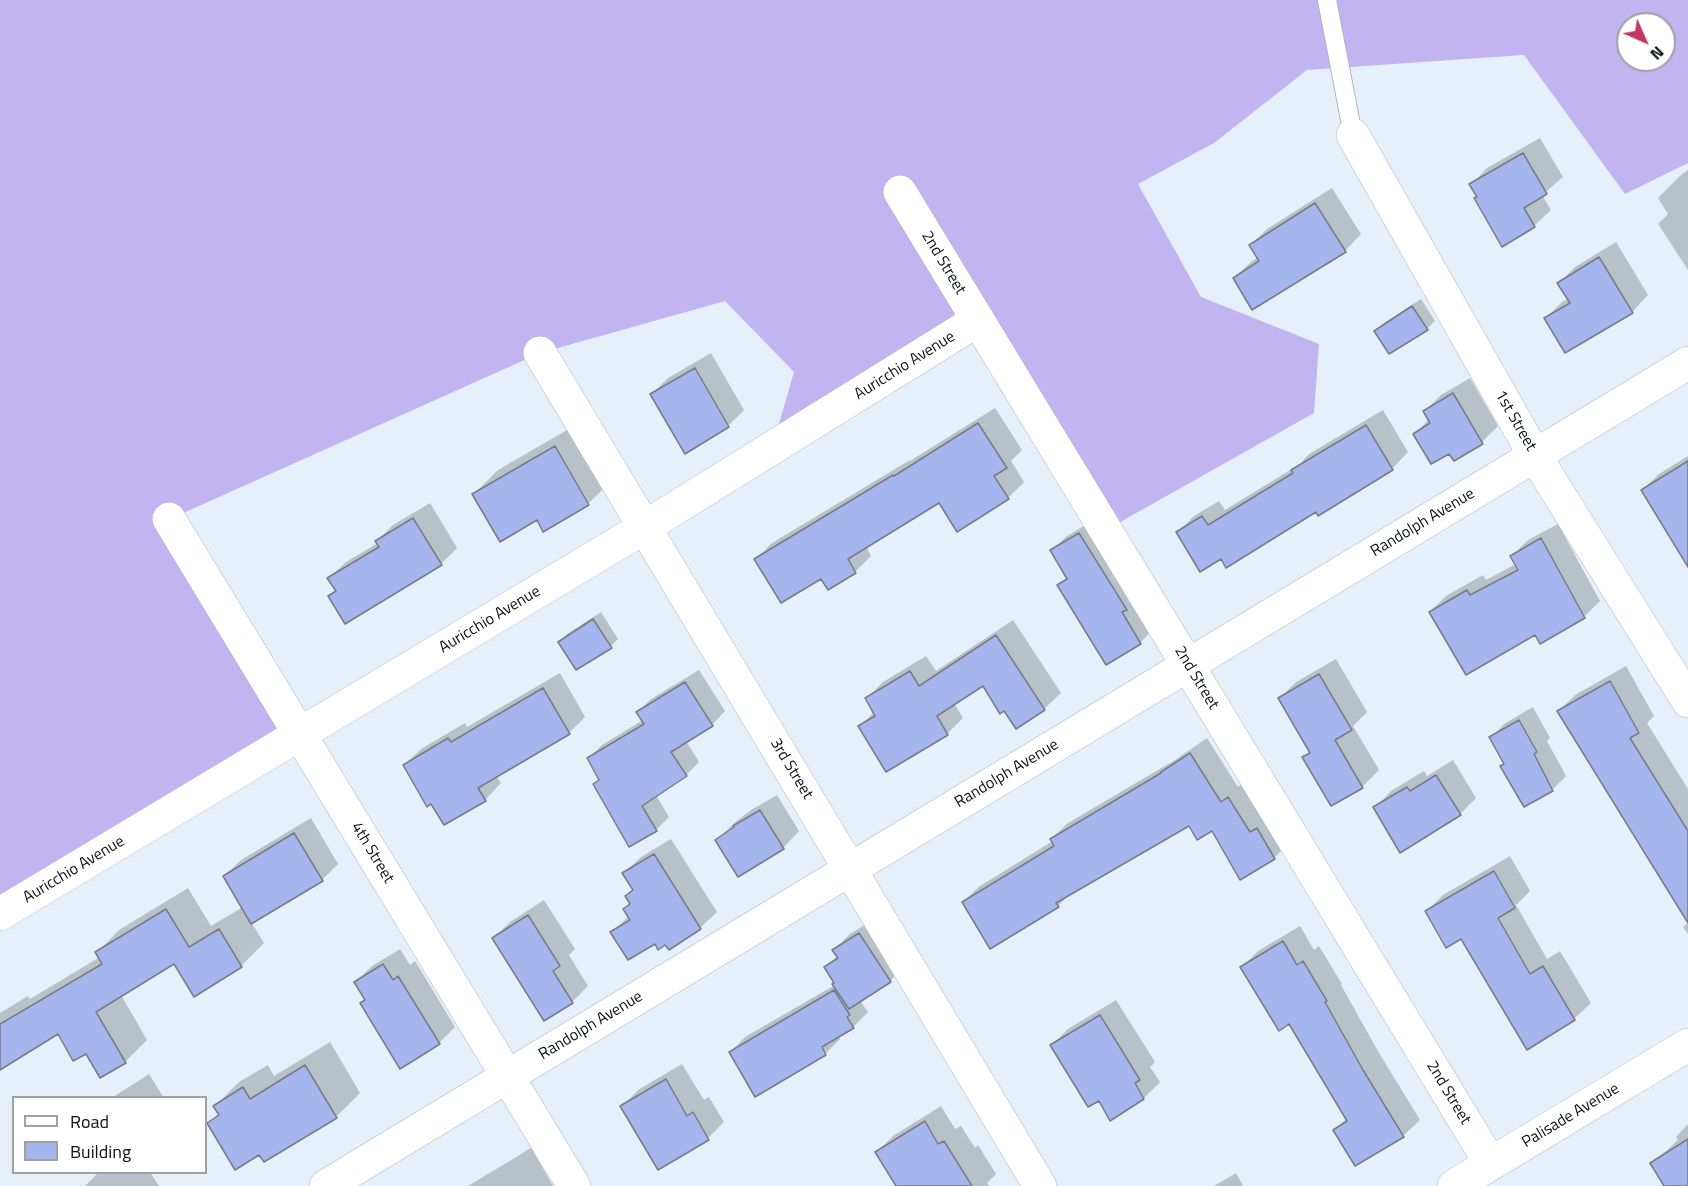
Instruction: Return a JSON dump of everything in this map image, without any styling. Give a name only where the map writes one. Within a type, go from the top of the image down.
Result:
[{"type":"street","name":"1st Street","points":[[1353,135],[1535,456],[1688,701]]},
{"type":"street","name":"2nd Street","points":[[900,192],[1491,1164]]},
{"type":"street","name":"Auricchio Avenue","points":[[0,915],[645,527],[978,320]]},
{"type":"street","name":"3rd Street","points":[[540,353],[1040,1186]]},
{"type":"street","name":"Randolph Avenue","points":[[326,1186],[1688,363]]},
{"type":"street","name":"4th Street","points":[[170,519],[574,1186]]},
{"type":"street","name":"Palisade Avenue","points":[[1454,1186],[1688,1045]]},
{"type":"lane","points":[[1327,0],[1353,135]]},
{"type":"shaded area","points":[[0,0],[1688,0],[1688,163],[1625,194],[1524,55],[1307,70],[1214,143],[1138,184],[1201,297],[1319,344],[1314,413],[1106,530],[978,320],[772,448],[794,372],[725,301],[540,353],[170,519],[300,734],[0,914]]},
{"type":"building","points":[[1523,153],[1547,194],[1524,208],[1535,227],[1502,247],[1474,198],[1477,197],[1469,184]]},
{"type":"building","points":[[1315,203],[1346,252],[1252,310],[1233,278],[1259,261],[1249,245]]},
{"type":"building","points":[[1599,257],[1633,313],[1565,353],[1544,318],[1570,303],[1557,283]]},
{"type":"building","points":[[1412,306],[1428,330],[1389,354],[1374,331]]},
{"type":"building","points":[[695,368],[729,427],[685,454],[650,394]]},
{"type":"building","points":[[1453,393],[1483,444],[1454,461],[1449,454],[1431,464],[1413,434],[1430,423],[1423,411]]},
{"type":"building","points":[[978,423],[1007,468],[994,476],[1009,499],[957,532],[939,503],[848,559],[856,573],[828,590],[821,579],[781,603],[754,559]]},
{"type":"building","points":[[1366,425],[1393,470],[1318,516],[1316,512],[1226,568],[1221,559],[1200,572],[1176,532],[1202,516],[1208,525],[1293,473],[1291,470]]},
{"type":"building","points":[[555,446],[589,505],[543,532],[537,520],[500,542],[472,494]]},
{"type":"building","points":[[1688,461],[1688,567],[1641,490]]},
{"type":"building","points":[[413,518],[442,565],[345,624],[328,596],[336,591],[327,578],[379,547],[375,541]]},
{"type":"building","points":[[1079,533],[1127,610],[1122,612],[1141,644],[1106,665],[1057,585],[1067,579],[1050,550]]},
{"type":"building","points":[[1541,538],[1585,618],[1540,644],[1535,635],[1466,675],[1429,612],[1467,590],[1470,595],[1518,570],[1510,556]]},
{"type":"building","points":[[593,619],[612,648],[576,670],[558,642]]},
{"type":"building","points":[[996,635],[1045,710],[1016,729],[1004,711],[1000,714],[983,686],[937,716],[948,735],[886,772],[858,726],[875,716],[865,698],[910,671],[919,686]]},
{"type":"building","points":[[1319,674],[1352,730],[1335,740],[1363,788],[1331,806],[1302,757],[1310,753],[1278,698]]},
{"type":"building","points":[[1610,681],[1639,733],[1630,738],[1688,831],[1688,923],[1557,711]]},
{"type":"building","points":[[685,682],[713,726],[671,752],[687,776],[642,806],[657,831],[629,847],[593,784],[599,780],[587,758],[644,724],[636,712]]},
{"type":"building","points":[[543,688],[570,734],[478,788],[486,801],[444,825],[431,804],[427,807],[403,765],[448,738],[451,742]]},
{"type":"building","points":[[1519,720],[1537,752],[1534,754],[1553,791],[1524,807],[1500,766],[1504,764],[1489,737]]},
{"type":"building","points":[[1190,753],[1221,802],[1228,797],[1250,832],[1257,828],[1275,859],[1240,880],[1212,831],[1197,840],[1189,826],[1056,903],[1059,907],[990,949],[962,902],[1054,846],[1050,839],[1161,773]]},
{"type":"building","points":[[1436,775],[1461,815],[1400,853],[1373,807],[1407,787],[1410,791]]},
{"type":"building","points":[[760,810],[784,849],[738,877],[715,840]]},
{"type":"building","points":[[294,833],[323,881],[251,924],[223,876]]},
{"type":"building","points":[[654,854],[701,929],[669,950],[665,945],[658,950],[655,944],[628,960],[610,932],[630,920],[623,909],[630,904],[625,896],[633,890],[622,873]]},
{"type":"building","points":[[1494,871],[1515,908],[1498,918],[1530,974],[1543,966],[1575,1020],[1527,1050],[1461,939],[1446,948],[1425,911]]},
{"type":"building","points":[[166,909],[189,947],[219,929],[242,967],[194,997],[174,964],[96,1012],[126,1063],[100,1078],[86,1054],[73,1061],[58,1034],[0,1070],[0,1024],[102,964],[95,952]]},
{"type":"building","points":[[528,915],[560,966],[553,971],[573,1003],[544,1021],[492,938]]},
{"type":"building","points":[[859,933],[891,982],[849,1009],[832,984],[834,983],[824,967],[838,958],[832,950]]},
{"type":"building","points":[[1283,941],[1297,965],[1303,961],[1363,1070],[1404,1137],[1355,1166],[1333,1130],[1347,1121],[1289,1024],[1279,1031],[1240,967]]},
{"type":"building","points":[[383,964],[393,980],[398,976],[440,1044],[400,1069],[360,1003],[365,1000],[354,982]]},
{"type":"building","points":[[834,990],[850,1015],[847,1017],[854,1028],[822,1047],[826,1055],[755,1097],[729,1052]]},
{"type":"building","points":[[1100,1015],[1140,1080],[1135,1083],[1144,1099],[1110,1121],[1099,1101],[1088,1107],[1050,1045]]},
{"type":"building","points":[[305,1065],[337,1118],[264,1162],[259,1155],[235,1170],[207,1123],[219,1115],[213,1106],[243,1087],[250,1099]]},
{"type":"building","points":[[666,1079],[687,1116],[693,1112],[709,1140],[658,1170],[620,1106]]},
{"type":"building","points":[[925,1121],[938,1144],[944,1141],[972,1186],[896,1186],[875,1152]]},
{"type":"building","points":[[1688,1139],[1688,1186],[1664,1186],[1650,1163]]}]
